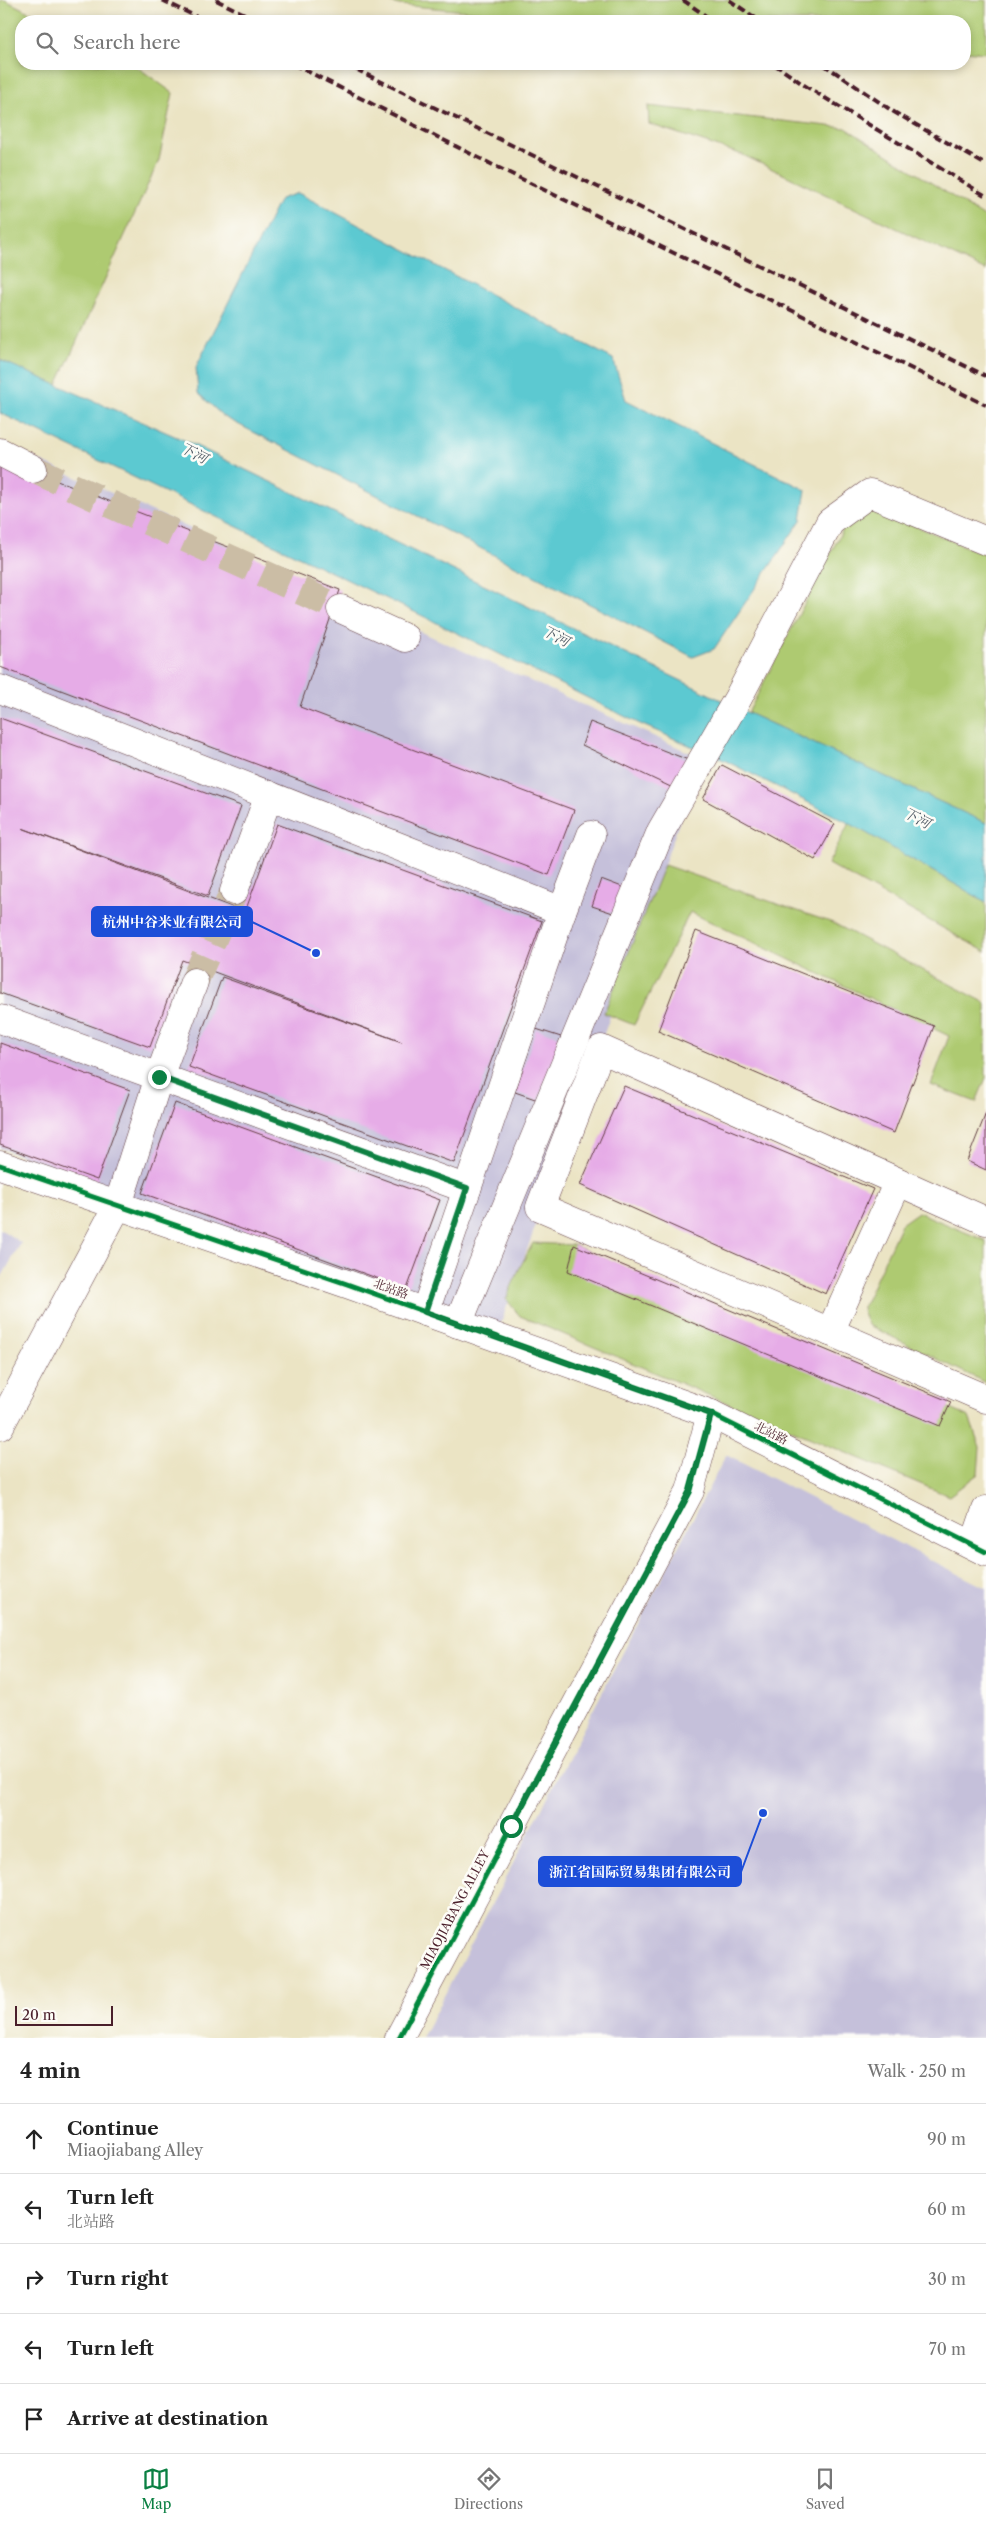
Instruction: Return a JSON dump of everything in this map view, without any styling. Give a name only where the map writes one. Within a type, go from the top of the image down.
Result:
[{"type":"street","points":[[0,452],[33,469]]},
{"type":"street","points":[[458,1324],[661,831],[738,698],[830,522],[870,493],[986,541]]},
{"type":"street","points":[[340,609],[405,638]]},
{"type":"street","points":[[0,689],[562,911]]},
{"type":"street","points":[[234,891],[269,795]]},
{"type":"street","points":[[425,1312],[562,911],[591,835]]},
{"type":"street","points":[[0,1426],[118,1205],[159,1077],[194,982]]},
{"type":"street","points":[[0,1019],[467,1188]]},
{"type":"street","points":[[986,1221],[601,1049],[540,1207],[986,1400]]},
{"type":"street","name":"北站路","points":[[0,1164],[711,1414],[980,1549]]},
{"type":"street","points":[[830,1332],[898,1182]]},
{"type":"street","name":"MIAOJIABANG ALLEY","points":[[398,2038],[690,1491],[711,1414]]},
{"type":"street","points":[[980,1549],[986,1510]]},
{"type":"shaded area","points":[[0,443],[702,758],[496,1337],[0,1148]]},
{"type":"shaded area","points":[[0,1229],[21,1243],[0,1280]]},
{"type":"shaded area","points":[[726,1455],[986,1588],[986,2038],[422,2038]]},
{"type":"green space","points":[[0,0],[5,0],[35,15],[15,15],[15,70],[141,70],[173,93],[159,160],[57,385],[0,360]]},
{"type":"green space","points":[[380,0],[986,0],[986,53],[971,52],[971,15],[512,15],[399,5]]},
{"type":"green space","points":[[648,106],[846,128],[986,218],[986,271],[743,155],[649,124]]},
{"type":"green space","points":[[869,507],[986,555],[986,823],[748,713],[844,527]]},
{"type":"green space","points":[[849,823],[986,902],[986,952],[828,864]]},
{"type":"green space","points":[[664,865],[833,923],[986,1003],[986,1078],[976,1102],[931,1085],[949,1036],[690,912],[634,1025],[604,1013]]},
{"type":"green space","points":[[918,1212],[986,1241],[986,1383],[868,1325],[862,1310],[901,1224]]},
{"type":"green space","points":[[533,1243],[574,1245],[969,1417],[980,1447],[978,1474],[949,1496],[520,1316],[506,1299]]},
{"type":"water","points":[[298,193],[613,359],[626,400],[806,490],[801,520],[714,649],[693,657],[224,417],[198,393],[196,367],[280,199]]},
{"type":"water","name":"下河","points":[[0,360],[186,441],[748,713],[986,823],[986,902],[849,823],[726,761],[638,723],[429,619],[0,413]]},
{"type":"building","points":[[0,459],[340,590],[300,707],[574,810],[549,875],[0,667]]},
{"type":"building","points":[[0,718],[241,806],[208,896],[22,828],[245,912],[277,824],[542,921],[454,1163],[189,1067],[222,977],[402,1042],[182,960],[150,1047],[0,993]]},
{"type":"building","points":[[590,722],[691,761],[677,790],[582,745]]},
{"type":"building","points":[[722,765],[835,824],[815,860],[703,799]]},
{"type":"building","points":[[601,879],[630,890],[616,914],[592,906]]},
{"type":"building","points":[[696,931],[934,1026],[894,1133],[658,1031]]},
{"type":"building","points":[[536,1029],[561,1037],[538,1100],[515,1092]]},
{"type":"building","points":[[0,1043],[130,1090],[97,1180],[0,1145]]},
{"type":"building","points":[[624,1086],[873,1189],[826,1294],[580,1185]]},
{"type":"building","points":[[175,1103],[440,1200],[407,1289],[142,1193]]},
{"type":"building","points":[[986,1113],[986,1170],[967,1161]]},
{"type":"building","points":[[574,1245],[951,1402],[940,1426],[568,1271]]},
{"type":"tunnel","points":[[33,469],[341,609]]},
{"type":"tunnel","points":[[194,982],[234,891]]},
{"type":"railway","points":[[162,0],[193,15]]},
{"type":"railway","points":[[216,0],[247,15]]},
{"type":"railway","points":[[683,0],[704,15]]},
{"type":"railway","points":[[729,0],[751,15]]},
{"type":"railway","points":[[305,70],[491,164],[986,405]]},
{"type":"railway","points":[[357,70],[986,376]]},
{"type":"railway","points":[[783,70],[807,87],[986,196]]},
{"type":"railway","points":[[832,70],[894,112],[986,165]]},
{"type":"cycle path","points":[[0,1165],[347,1284],[711,1414],[986,1552]]},
{"type":"cycle path","points":[[399,2038],[690,1491],[711,1414]]},
{"type":"place","name":"杭州中谷米业有限公司","points":[[316,953]]},
{"type":"place","name":"浙江省国际贸易集团有限公司","points":[[763,1813]]},
{"type":"route","points":[[159,1077],[467,1188],[425,1312],[711,1414],[690,1491],[511,1826]]}]
